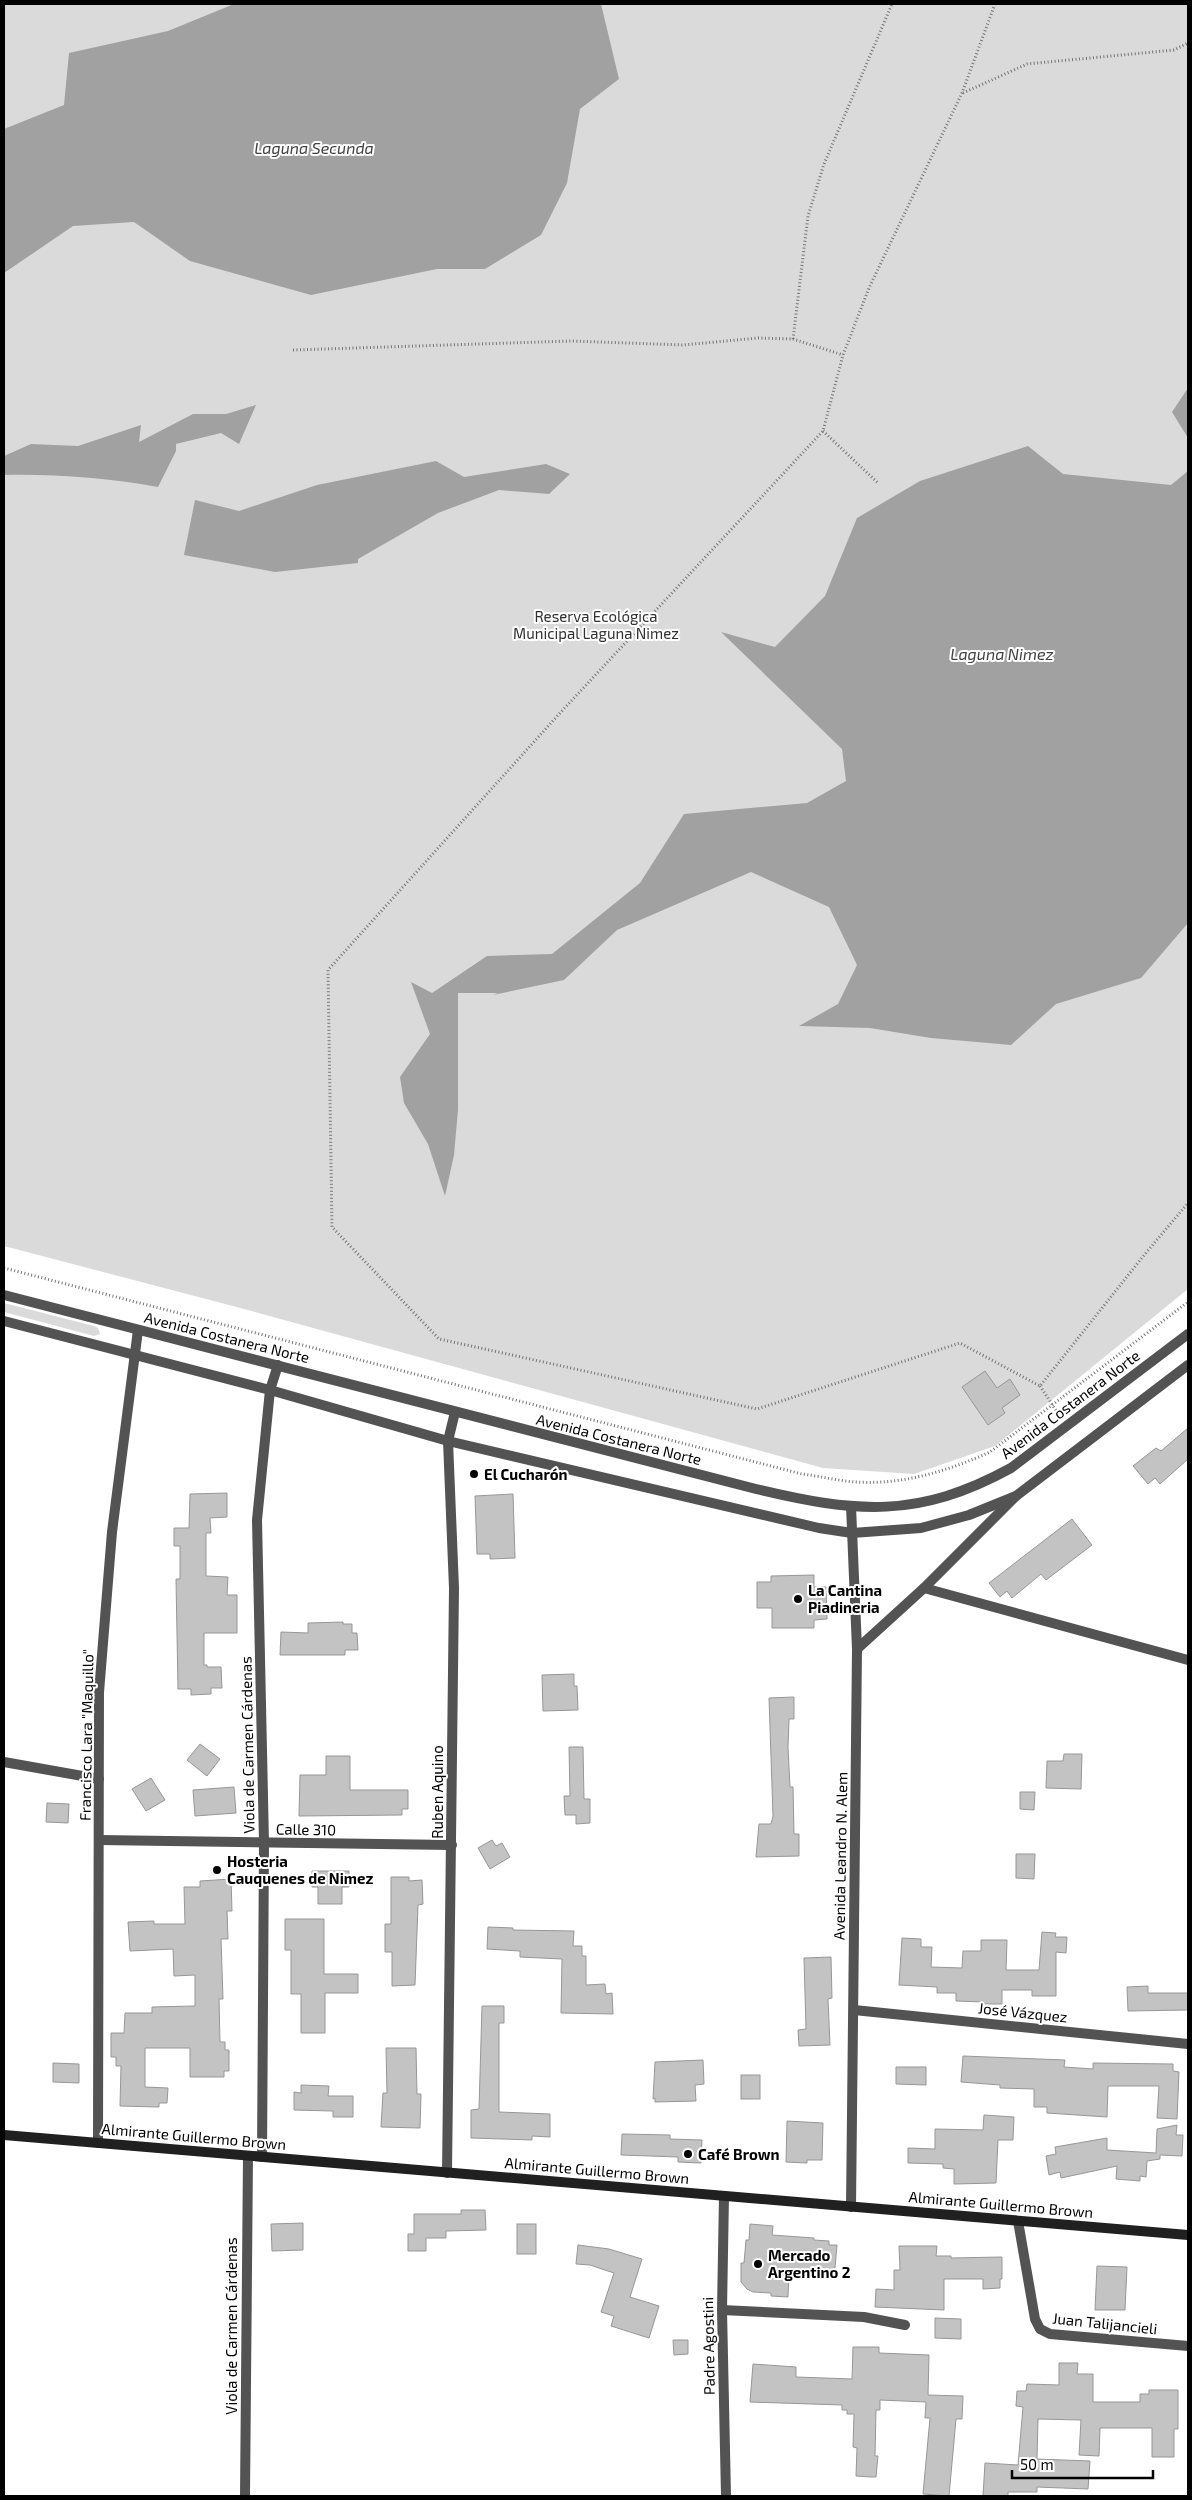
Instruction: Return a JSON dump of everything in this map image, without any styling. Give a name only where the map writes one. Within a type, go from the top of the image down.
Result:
[{"type":"main road","name":"Almirante Guillermo Brown","points":[[4,2135],[1188,2235]]},
{"type":"street","name":"Avenida Costanera Norte","points":[[4,1295],[779,1494],[852,1506],[892,1508],[914,1505],[963,1492],[1011,1468],[1188,1334]]},
{"type":"street","points":[[4,1321],[270,1390],[448,1441],[771,1518],[852,1532],[896,1531],[945,1522],[994,1506],[1016,1496]]},
{"type":"street","name":"Francisco Lara \"Maquillo\"","points":[[98,2143],[99,1692],[112,1532],[138,1330]]},
{"type":"street","name":"Viola de Carmen Cárdenas","points":[[262,2157],[264,1843],[257,1520],[270,1390],[278,1365]]},
{"type":"street","points":[[857,1649],[924,1588],[1016,1496],[1188,1365]]},
{"type":"street","name":"Ruben Aquino","points":[[447,2173],[454,1588],[448,1441],[455,1412]]},
{"type":"street","name":"Avenida Leandro N. Alem","points":[[852,1506],[857,1649],[852,2207]]},
{"type":"street","points":[[924,1588],[1188,1660]]},
{"type":"street","points":[[4,1762],[99,1779]]},
{"type":"street","name":"Calle 310","points":[[99,1840],[452,1846]]},
{"type":"street","name":"José Vázquez","points":[[854,2010],[1188,2044]]},
{"type":"street","name":"Viola de Carmen Cárdenas","points":[[245,2496],[248,2156]]},
{"type":"street","name":"Padre Agostini","points":[[724,2196],[722,2310],[726,2496]]},
{"type":"street","name":"Juan Talijancieli","points":[[1018,2221],[1035,2319],[1040,2330],[1050,2334],[1188,2346]]},
{"type":"street","points":[[722,2310],[864,2318],[905,2325]]},
{"type":"path","points":[[793,339],[808,216],[824,164],[892,4]]},
{"type":"path","points":[[994,4],[962,93],[896,230],[843,355],[823,431],[560,713],[328,970],[332,1228],[439,1340],[756,1410],[960,1343],[1040,1386],[1066,1428]]},
{"type":"path","points":[[962,93],[1027,64],[1174,50],[1188,42]]},
{"type":"path","points":[[294,350],[571,341],[683,345],[758,338],[793,339],[843,355]]},
{"type":"path","points":[[823,431],[878,483]]},
{"type":"path","points":[[1040,1386],[1144,1254],[1188,1203]]},
{"type":"path","points":[[4,1268],[793,1471],[855,1482],[894,1481],[929,1475],[960,1466],[990,1452],[1054,1406],[1188,1302]]},
{"type":"green space","name":"Reserva Ecológica Municipal Laguna Nimez","points":[[4,4],[1188,4],[1188,1289],[995,1446],[914,1474],[823,1468],[248,1310],[4,1246]]},
{"type":"green space","points":[[4,1303],[94,1326],[98,1328],[100,1334],[94,1336],[4,1312]]},
{"type":"water","name":"Laguna Secunda","points":[[234,4],[601,4],[619,79],[580,109],[567,183],[541,235],[485,269],[437,269],[311,295],[190,261],[134,222],[73,226],[4,273],[4,129],[64,105],[69,53],[168,31]]},
{"type":"water","points":[[1188,388],[1188,438],[1172,412]]},
{"type":"water","points":[[256,405],[239,444],[221,433],[176,444],[176,451],[158,487],[81,477],[4,475],[4,456],[31,444],[78,446],[141,425],[139,442],[193,414],[226,414]]},
{"type":"water","name":"Laguna Nimez","points":[[1028,446],[1063,474],[1171,485],[1188,471],[1188,923],[1141,978],[1056,1004],[1011,1045],[931,1038],[870,1028],[799,1026],[838,1004],[857,965],[829,907],[751,872],[617,930],[564,980],[493,995],[498,993],[458,993],[458,1110],[454,1155],[445,1196],[428,1144],[404,1103],[400,1077],[430,1034],[411,982],[432,993],[487,956],[552,954],[640,883],[684,814],[807,803],[846,781],[842,749],[721,632],[775,647],[825,596],[857,518],[920,481]]},
{"type":"water","points":[[436,461],[464,477],[546,464],[570,474],[549,494],[499,490],[438,513],[358,559],[358,563],[275,572],[184,555],[195,500],[239,511],[317,485]]},
{"type":"building","points":[[985,1371],[997,1388],[1010,1379],[1020,1395],[1002,1408],[1005,1413],[988,1425],[962,1387]]},
{"type":"building","points":[[1188,1428],[1188,1459],[1160,1484],[1155,1478],[1148,1484],[1133,1466],[1156,1448],[1161,1451]]},
{"type":"building","points":[[227,1493],[227,1517],[210,1518],[211,1533],[206,1533],[206,1576],[228,1577],[227,1595],[237,1595],[237,1633],[204,1633],[204,1665],[207,1665],[207,1667],[221,1667],[222,1688],[211,1688],[211,1694],[191,1695],[191,1689],[178,1689],[176,1579],[180,1579],[180,1546],[174,1546],[174,1528],[189,1528],[190,1494]]},
{"type":"building","points":[[513,1494],[515,1558],[490,1559],[490,1554],[477,1554],[475,1496]]},
{"type":"building","points":[[1072,1519],[1092,1545],[1046,1580],[1041,1574],[1012,1598],[1007,1591],[1000,1597],[989,1583]]},
{"type":"building","points":[[814,1575],[814,1587],[826,1587],[827,1619],[814,1620],[814,1628],[772,1628],[772,1608],[757,1608],[757,1582],[771,1582],[771,1576]]},
{"type":"building","points":[[343,1622],[343,1624],[352,1624],[352,1633],[357,1633],[358,1650],[345,1650],[345,1655],[280,1655],[281,1632],[308,1633],[308,1623]]},
{"type":"building","points":[[574,1674],[574,1686],[577,1686],[578,1710],[543,1711],[542,1675]]},
{"type":"building","points":[[794,1697],[794,1719],[789,1719],[788,1747],[790,1787],[793,1787],[794,1834],[799,1834],[799,1856],[756,1857],[759,1824],[771,1824],[773,1816],[769,1698]]},
{"type":"building","points":[[200,1744],[220,1759],[207,1776],[187,1760]]},
{"type":"building","points":[[569,1747],[583,1747],[584,1799],[590,1799],[590,1823],[576,1824],[576,1815],[565,1815],[564,1796],[570,1796]]},
{"type":"building","points":[[1064,1754],[1082,1754],[1081,1789],[1046,1788],[1047,1761],[1063,1761]]},
{"type":"building","points":[[326,1756],[350,1756],[350,1790],[408,1790],[408,1809],[402,1809],[402,1815],[299,1816],[300,1775],[326,1775]]},
{"type":"building","points":[[151,1778],[165,1800],[146,1811],[132,1789]]},
{"type":"building","points":[[234,1787],[236,1813],[195,1816],[193,1790]]},
{"type":"building","points":[[1020,1792],[1035,1792],[1034,1810],[1020,1809]]},
{"type":"building","points":[[47,1803],[69,1804],[68,1823],[46,1822]]},
{"type":"building","points":[[492,1840],[496,1846],[502,1843],[510,1857],[490,1869],[478,1848]]},
{"type":"building","points":[[1016,1854],[1035,1854],[1034,1879],[1016,1878]]},
{"type":"building","points":[[312,1871],[349,1871],[349,1887],[342,1887],[342,1904],[318,1904],[318,1887],[312,1887]]},
{"type":"building","points":[[391,1877],[409,1877],[409,1881],[422,1880],[423,1904],[418,1905],[415,1985],[392,1986],[392,1952],[385,1952],[385,1924],[391,1924]]},
{"type":"building","points":[[231,1879],[232,1911],[227,1911],[228,1939],[221,1939],[223,1999],[219,1999],[220,2042],[225,2042],[225,2050],[229,2050],[229,2071],[224,2071],[224,2077],[190,2077],[190,2048],[145,2048],[145,2087],[168,2088],[167,2103],[159,2103],[159,2107],[120,2106],[121,2066],[116,2066],[116,2057],[111,2057],[111,2033],[124,2033],[125,2013],[152,2013],[152,2007],[195,2006],[195,1975],[174,1976],[173,1949],[130,1951],[128,1922],[154,1921],[154,1924],[185,1924],[184,1887],[200,1887],[200,1881]]},
{"type":"building","points":[[285,1919],[324,1919],[324,1974],[358,1974],[358,1993],[325,1993],[325,2033],[301,2033],[301,1994],[291,1994],[291,1950],[285,1950]]},
{"type":"building","points":[[488,1927],[513,1928],[513,1930],[574,1931],[573,1946],[582,1946],[582,1956],[586,1956],[586,1985],[605,1984],[606,1994],[612,1993],[613,2014],[561,2013],[562,1959],[520,1957],[520,1951],[487,1949]]},
{"type":"building","points":[[1042,1932],[1056,1933],[1055,1937],[1067,1937],[1066,1953],[1056,1952],[1056,1996],[1032,1996],[1032,1990],[1002,1990],[1002,2004],[984,2004],[984,2002],[956,2001],[956,1993],[937,1993],[937,1987],[899,1985],[902,1938],[921,1939],[921,1947],[932,1947],[931,1967],[962,1968],[963,1951],[981,1951],[981,1940],[1007,1940],[1006,1970],[1039,1970]]},
{"type":"building","points":[[831,1957],[832,1998],[828,1999],[830,2045],[799,2046],[798,2030],[806,2029],[804,1958]]},
{"type":"building","points":[[1148,1986],[1148,1993],[1188,1993],[1188,2010],[1128,2011],[1127,1987]]},
{"type":"building","points":[[482,2006],[504,2006],[504,2023],[499,2023],[499,2112],[550,2114],[550,2137],[532,2136],[532,2140],[471,2138],[471,2110],[479,2109]]},
{"type":"building","points":[[386,2048],[416,2048],[417,2094],[421,2094],[420,2128],[381,2127],[383,2093],[387,2093]]},
{"type":"building","points":[[963,2056],[1065,2060],[1064,2067],[1093,2069],[1093,2063],[1173,2064],[1173,2071],[1179,2072],[1177,2119],[1157,2118],[1159,2086],[1108,2086],[1107,2117],[1047,2113],[1047,2107],[1034,2107],[1034,2089],[1000,2088],[1000,2085],[961,2082]]},
{"type":"building","points":[[703,2060],[704,2084],[695,2085],[696,2101],[655,2102],[655,2098],[653,2099],[655,2062]]},
{"type":"building","points":[[53,2063],[79,2064],[79,2083],[53,2082]]},
{"type":"building","points":[[896,2067],[926,2067],[926,2085],[896,2084]]},
{"type":"building","points":[[741,2075],[760,2075],[760,2099],[741,2099]]},
{"type":"building","points":[[301,2085],[329,2086],[328,2096],[353,2096],[353,2117],[333,2117],[333,2111],[294,2110],[294,2092],[301,2093]]},
{"type":"building","points":[[984,2115],[1014,2117],[1013,2140],[998,2140],[996,2183],[954,2184],[954,2169],[943,2168],[943,2164],[908,2163],[908,2148],[935,2149],[935,2129],[983,2130]]},
{"type":"building","points":[[787,2121],[823,2123],[822,2160],[807,2160],[807,2163],[786,2162]]},
{"type":"building","points":[[1177,2125],[1176,2135],[1183,2135],[1182,2156],[1160,2155],[1160,2159],[1147,2161],[1146,2177],[1140,2176],[1140,2181],[1116,2179],[1117,2166],[1061,2178],[1060,2172],[1049,2175],[1046,2156],[1056,2154],[1055,2147],[1107,2138],[1107,2150],[1156,2153],[1157,2129]]},
{"type":"building","points":[[622,2134],[670,2135],[670,2139],[702,2140],[701,2163],[678,2162],[678,2157],[621,2155]]},
{"type":"building","points":[[461,2210],[485,2210],[486,2230],[446,2231],[446,2238],[426,2238],[426,2251],[408,2251],[408,2234],[414,2234],[414,2214],[461,2214]]},
{"type":"building","points":[[303,2223],[303,2250],[272,2251],[271,2224]]},
{"type":"building","points":[[517,2224],[536,2224],[536,2254],[517,2254]]},
{"type":"building","points":[[750,2224],[773,2226],[772,2235],[814,2238],[814,2240],[829,2241],[829,2245],[837,2245],[835,2268],[833,2268],[832,2276],[789,2273],[788,2297],[771,2296],[771,2293],[753,2292],[747,2289],[741,2282],[741,2263],[744,2263],[746,2240],[749,2240]]},
{"type":"building","points":[[578,2245],[609,2249],[642,2259],[630,2297],[659,2306],[649,2338],[611,2326],[614,2316],[601,2312],[614,2273],[590,2265],[576,2264]]},
{"type":"building","points":[[899,2246],[937,2246],[936,2256],[951,2256],[951,2258],[1002,2257],[1000,2288],[983,2289],[983,2279],[944,2279],[944,2310],[875,2307],[876,2289],[894,2290],[894,2270],[900,2270]]},
{"type":"building","points":[[1097,2266],[1127,2267],[1125,2310],[1095,2310]]},
{"type":"building","points":[[935,2318],[961,2319],[961,2339],[935,2338]]},
{"type":"building","points":[[673,2340],[688,2340],[688,2354],[674,2355]]},
{"type":"building","points":[[853,2347],[879,2347],[879,2353],[929,2355],[928,2395],[963,2396],[962,2419],[956,2419],[949,2496],[923,2494],[930,2418],[925,2418],[926,2402],[880,2400],[880,2410],[876,2410],[875,2456],[878,2456],[876,2477],[871,2477],[856,2476],[857,2448],[853,2447],[854,2414],[847,2414],[847,2410],[842,2410],[842,2405],[750,2402],[753,2364],[796,2367],[796,2377],[852,2379]]},
{"type":"building","points":[[1059,2363],[1078,2363],[1077,2374],[1093,2374],[1093,2402],[1140,2402],[1140,2394],[1149,2394],[1149,2390],[1178,2390],[1178,2429],[1174,2429],[1174,2457],[1152,2457],[1152,2428],[1100,2428],[1099,2456],[1079,2455],[1081,2420],[1038,2419],[1037,2459],[1090,2461],[1088,2489],[1037,2487],[1037,2492],[1008,2492],[1008,2496],[983,2496],[985,2463],[1018,2465],[1023,2407],[1016,2406],[1017,2391],[1026,2391],[1027,2384],[1059,2385]]},
{"type":"place","name":"El Cucharón","points":[[474,1474]]},
{"type":"place","name":"La Cantina Piadineria","points":[[798,1599]]},
{"type":"place","name":"Hosteria Cauquenes de Nimez","points":[[217,1870]]},
{"type":"place","name":"Café Brown","points":[[688,2154]]},
{"type":"place","name":"Mercado Argentino 2","points":[[758,2264]]}]
